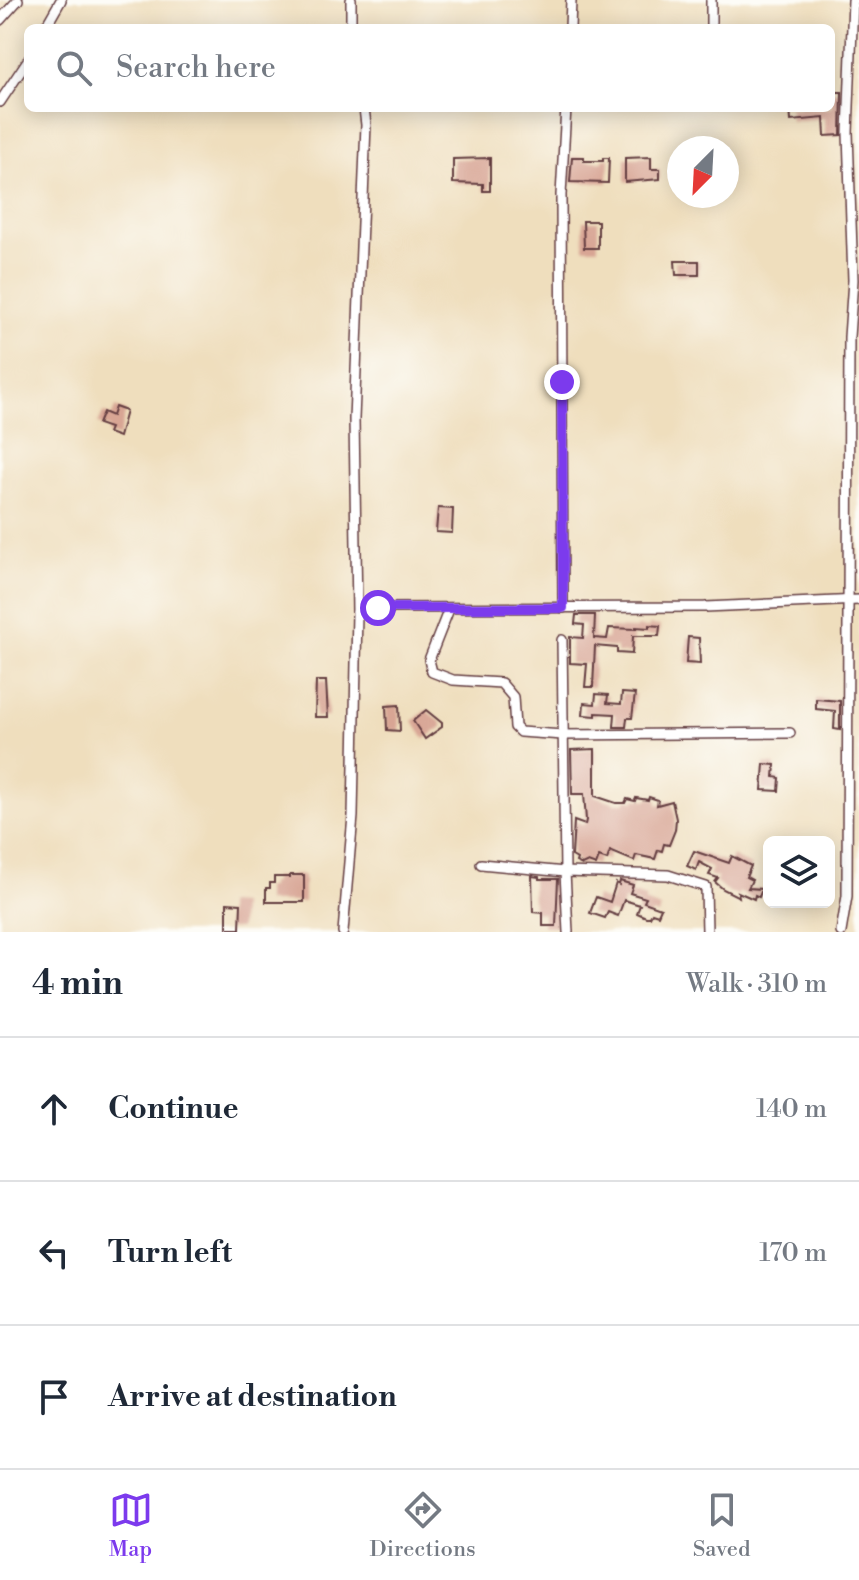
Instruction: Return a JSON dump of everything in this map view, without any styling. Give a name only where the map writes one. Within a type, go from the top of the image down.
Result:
[{"type":"street","points":[[0,20],[18,0]]},
{"type":"street","points":[[47,24],[61,0]]},
{"type":"street","points":[[351,0],[351,24]]},
{"type":"street","points":[[570,24],[571,0]]},
{"type":"street","points":[[711,0],[711,24]]},
{"type":"street","points":[[841,932],[847,896],[849,337],[856,280],[848,133],[853,0]]},
{"type":"street","points":[[0,102],[24,66]]},
{"type":"street","points":[[343,932],[353,816],[357,612],[354,419],[364,112]]},
{"type":"street","points":[[563,608],[561,195],[566,112]]},
{"type":"street","points":[[847,472],[859,471]]},
{"type":"street","points":[[357,612],[378,608],[705,607],[859,600]]},
{"type":"street","points":[[449,609],[429,660],[432,672],[453,680],[501,683],[513,697],[515,727],[520,732],[563,735],[790,733]]},
{"type":"street","points":[[562,640],[568,932]]},
{"type":"street","points":[[481,864],[565,872],[668,875],[706,887],[707,932]]},
{"type":"building","points":[[835,92],[842,92],[841,135],[825,136],[824,118],[791,121],[790,112],[835,112]]},
{"type":"building","points":[[572,157],[584,157],[584,161],[609,158],[608,183],[570,182]]},
{"type":"building","points":[[651,157],[651,169],[660,169],[660,179],[625,182],[625,158]]},
{"type":"building","points":[[490,158],[490,191],[483,191],[483,184],[453,183],[453,159]]},
{"type":"building","points":[[583,221],[598,221],[598,248],[584,248]]},
{"type":"building","points":[[675,261],[699,261],[699,275],[676,275]]},
{"type":"building","points":[[115,407],[126,411],[119,437],[108,433],[110,428],[98,424],[103,412],[112,416]]},
{"type":"building","points":[[438,508],[453,509],[452,533],[436,532]]},
{"type":"building","points":[[576,615],[595,615],[594,638],[607,639],[609,628],[636,629],[649,628],[649,625],[660,626],[659,636],[633,636],[632,654],[617,653],[617,648],[595,646],[593,687],[585,687],[587,664],[570,663],[570,637],[583,638],[584,625],[575,624]]},
{"type":"building","points":[[688,637],[699,638],[700,664],[686,663]]},
{"type":"building","points":[[316,681],[326,681],[328,717],[315,717]]},
{"type":"building","points":[[622,693],[635,694],[632,718],[627,718],[626,727],[614,727],[615,714],[583,715],[584,703],[595,704],[596,694],[608,695],[607,703],[621,704]]},
{"type":"building","points":[[816,699],[840,701],[840,730],[834,729],[835,711],[816,709]]},
{"type":"building","points":[[399,705],[400,731],[387,730],[386,706]]},
{"type":"building","points":[[426,710],[442,723],[442,727],[425,739],[413,721]]},
{"type":"building","points":[[595,749],[595,796],[616,803],[625,803],[627,799],[635,801],[636,798],[648,800],[649,797],[658,800],[657,805],[672,801],[675,830],[669,845],[664,844],[662,851],[658,850],[655,859],[636,855],[634,861],[610,851],[607,860],[599,857],[596,865],[588,862],[582,865],[572,856],[574,821],[585,825],[586,820],[584,794],[572,794],[571,750]]},
{"type":"building","points":[[764,764],[775,765],[774,777],[780,778],[779,791],[762,790]]},
{"type":"building","points":[[694,851],[729,863],[732,856],[751,866],[746,877],[752,880],[748,888],[762,889],[759,897],[755,895],[754,899],[738,892],[739,897],[723,889],[715,882],[718,878],[709,875],[712,869],[699,862],[696,870],[687,866]]},
{"type":"building","points":[[304,875],[304,902],[266,902],[266,888],[274,883],[274,877]]},
{"type":"building","points":[[532,876],[558,879],[556,926],[543,926],[543,913],[533,912]]},
{"type":"building","points":[[620,881],[633,885],[630,893],[646,898],[644,902],[661,908],[658,915],[652,913],[646,917],[637,913],[640,905],[624,900],[618,916],[608,912],[605,918],[590,913],[596,897],[610,902],[616,883],[619,885]]},
{"type":"building","points":[[227,903],[241,904],[240,929],[227,929]]},
{"type":"route","points":[[378,608],[563,608],[562,382]]}]
